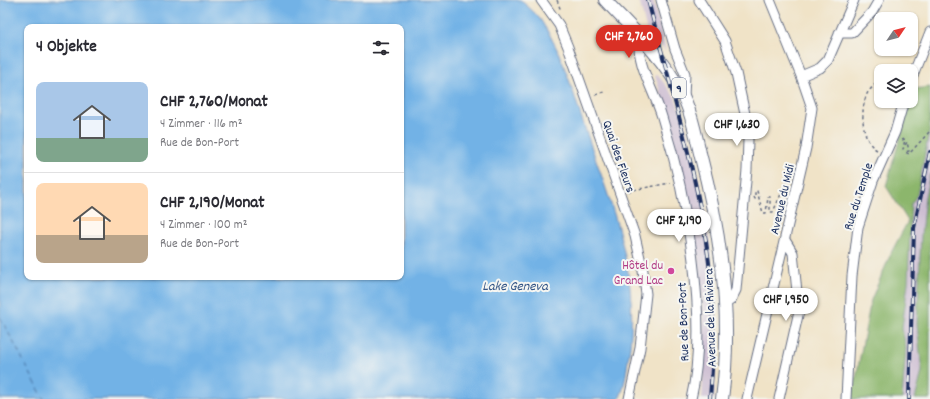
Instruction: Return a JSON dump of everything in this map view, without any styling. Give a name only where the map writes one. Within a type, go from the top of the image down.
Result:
[{"type":"main road","name":"Avenue de la Riviera","points":[[609,1],[671,75],[684,97],[691,115],[710,194],[720,249],[725,304],[727,359],[722,399]]},
{"type":"street","name":"Quai des Fleurs","points":[[541,0],[559,25],[568,47],[632,226],[638,250],[646,294],[640,348],[629,399]]},
{"type":"street","points":[[661,0],[675,49],[685,74],[684,97]]},
{"type":"street","points":[[699,0],[725,41],[740,88],[748,140],[736,290],[731,300],[725,304]]},
{"type":"street","name":"Avenue du Midi","points":[[747,399],[785,240],[812,117],[811,104],[801,76],[770,0]]},
{"type":"street","points":[[801,76],[820,68],[828,60],[854,0]]},
{"type":"street","points":[[839,33],[852,33],[872,12],[879,0]]},
{"type":"street","points":[[917,64],[930,32]]},
{"type":"street","name":"Rue de Bon-Port","points":[[639,36],[639,59],[662,117],[688,227],[697,300],[697,365],[691,399]]},
{"type":"street","name":"Rue du Temple","points":[[846,399],[852,276],[857,234],[873,181],[895,132],[902,108]]},
{"type":"street","points":[[778,399],[799,311],[793,253],[785,240]]},
{"type":"path","points":[[874,86],[867,94],[863,110],[865,134],[874,148],[886,152]]},
{"type":"path","points":[[900,140],[905,139],[903,149],[907,142],[909,151],[906,152],[909,154],[930,131]]},
{"type":"path","points":[[745,184],[755,198],[755,191],[757,191],[763,213],[766,213],[768,197],[770,197],[770,212],[773,212],[790,173]]},
{"type":"path","points":[[630,191],[678,181]]},
{"type":"shaded area","points":[[639,0],[653,0],[666,51],[647,32]]},
{"type":"shaded area","points":[[657,74],[675,97],[684,122],[703,197],[709,238],[716,316],[717,350],[714,399],[702,399],[704,352],[702,293],[697,249],[691,212],[680,165],[665,106],[655,76]]},
{"type":"shaded area","points":[[930,128],[930,174],[925,197],[921,236],[917,324],[922,372],[915,399],[902,399],[906,348],[902,328],[908,283],[911,203],[917,195]]},
{"type":"green space","points":[[930,87],[930,128],[917,195],[911,204],[908,283],[902,328],[906,348],[902,399],[852,399],[871,300],[892,251],[908,221],[886,186],[909,108],[918,108],[918,88]]},
{"type":"green space","points":[[930,174],[930,399],[915,399],[922,372],[917,324],[921,236],[925,197]]},
{"type":"water","name":"Lake Geneva","points":[[0,0],[521,0],[540,19],[550,35],[568,76],[615,217],[622,245],[628,273],[631,301],[631,331],[625,380],[619,399],[0,399]]},
{"type":"ferry route","points":[[0,317],[44,399]]},
{"type":"railway","points":[[648,0],[683,131],[704,230],[711,280],[713,314],[710,399]]},
{"type":"railway","points":[[909,399],[914,228],[930,152]]},
{"type":"place","name":"Hôtel du Grand Lac","points":[[671,271]]}]
